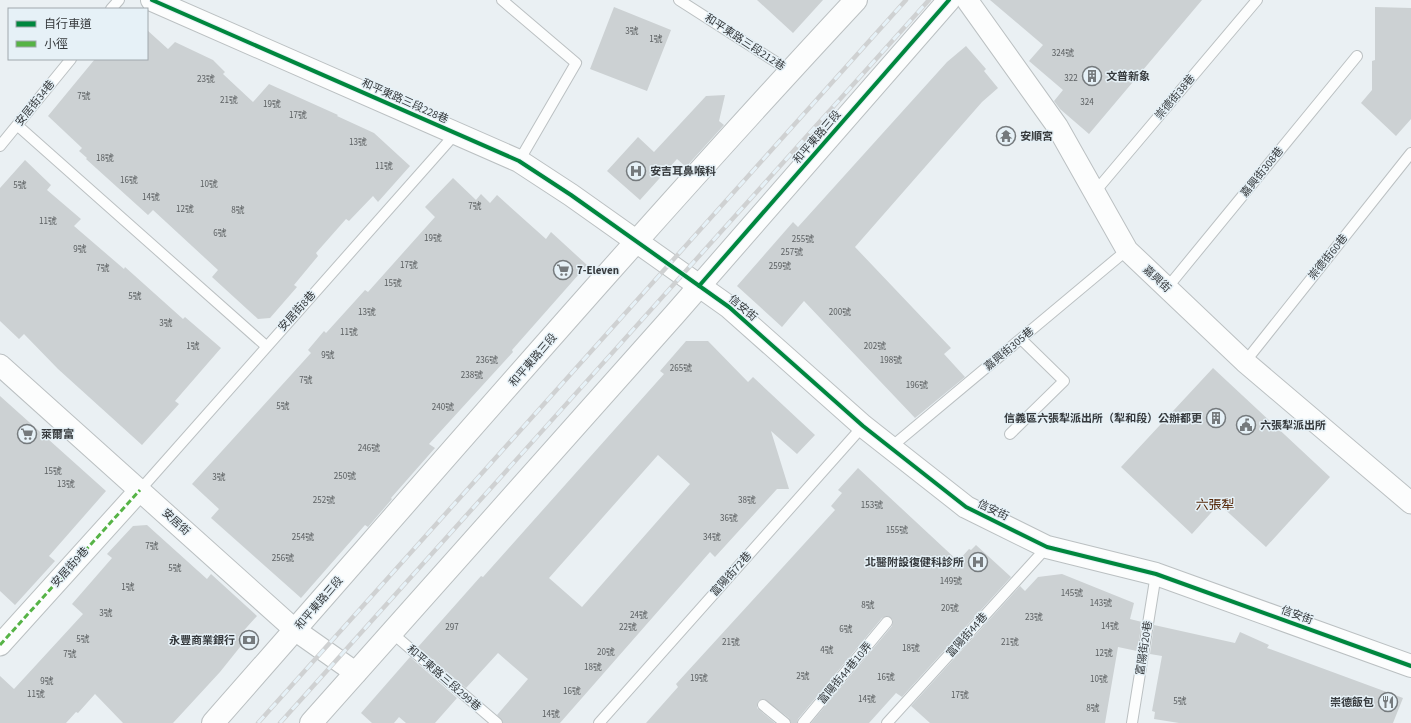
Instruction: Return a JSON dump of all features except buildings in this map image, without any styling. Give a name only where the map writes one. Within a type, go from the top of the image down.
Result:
[{"type":"main road","name":"和平東路三段228巷","points":[[152,0],[518,161],[571,195],[637,242]]},
{"type":"main road","name":"和平東路三段","points":[[213,723],[637,242],[790,71],[856,0]]},
{"type":"main road","name":"和平東路三段","points":[[311,723],[699,286],[949,0]]},
{"type":"main road","name":"信安街","points":[[637,242],[729,307],[863,426],[966,507],[1047,547],[1156,574],[1411,666]]},
{"type":"street","name":"嘉興街","points":[[967,0],[1057,126],[1127,250],[1245,362],[1411,503]]},
{"type":"street","name":"安居街","points":[[0,365],[295,630],[356,673]]},
{"type":"street","name":"安居街9巷","points":[[3,636],[140,490]]},
{"type":"lane","points":[[112,8],[119,0]]},
{"type":"lane","points":[[502,0],[576,63],[518,161]]},
{"type":"lane","name":"和平東路三段212巷","points":[[679,0],[790,71]]},
{"type":"lane","name":"崇德街38巷","points":[[1094,193],[1257,0]]},
{"type":"lane","name":"嘉興街308巷","points":[[1167,288],[1357,56]]},
{"type":"lane","name":"安居街34巷","points":[[0,146],[70,60]]},
{"type":"lane","points":[[17,125],[266,346]]},
{"type":"lane","name":"安居街8巷","points":[[140,490],[456,133]]},
{"type":"lane","name":"崇德街60巷","points":[[1245,362],[1411,153]]},
{"type":"lane","name":"嘉興街305巷","points":[[890,448],[1127,250]]},
{"type":"lane","points":[[1010,434],[1064,381],[1021,339]]},
{"type":"lane","name":"富陽街72巷","points":[[599,723],[863,426]]},
{"type":"lane","name":"富陽街44巷","points":[[887,723],[1047,547]]},
{"type":"lane","name":"富陽街20巷","points":[[1132,723],[1156,574]]},
{"type":"lane","name":"富陽街44巷10弄","points":[[804,723],[887,622]]},
{"type":"lane","name":"和平東路三段299巷","points":[[392,633],[497,723]]},
{"type":"lane","points":[[763,705],[785,723]]},
{"type":"railway","points":[[258,723],[906,0]]},
{"type":"railway","points":[[280,723],[929,0]]},
{"type":"marked path","points":[[0,645],[140,490]]},
{"type":"cycle path","points":[[152,0],[519,161],[571,195],[729,307],[863,426],[966,507],[1047,547],[1156,574],[1411,666]]},
{"type":"cycle path","points":[[699,286],[949,0]]},
{"type":"place","name":"文普新象","points":[[1092,76]]},
{"type":"place","name":"安順宮","points":[[1006,136]]},
{"type":"place","name":"安吉耳鼻喉科","points":[[636,171]]},
{"type":"place","name":"7-Eleven","points":[[563,270]]},
{"type":"place","name":"信義區六張犁派出所（犁和段）公辦都更","points":[[1216,418]]},
{"type":"place","name":"六張犁派出所","points":[[1246,425]]},
{"type":"place","name":"萊爾富","points":[[27,434]]},
{"type":"place","name":"北醫附設復健科診所","points":[[978,562]]},
{"type":"place","name":"永豐商業銀行","points":[[249,640]]},
{"type":"place","name":"崇德飯包","points":[[1388,702]]},
{"type":"district","name":"六張犁","points":[[1215,505]]}]
